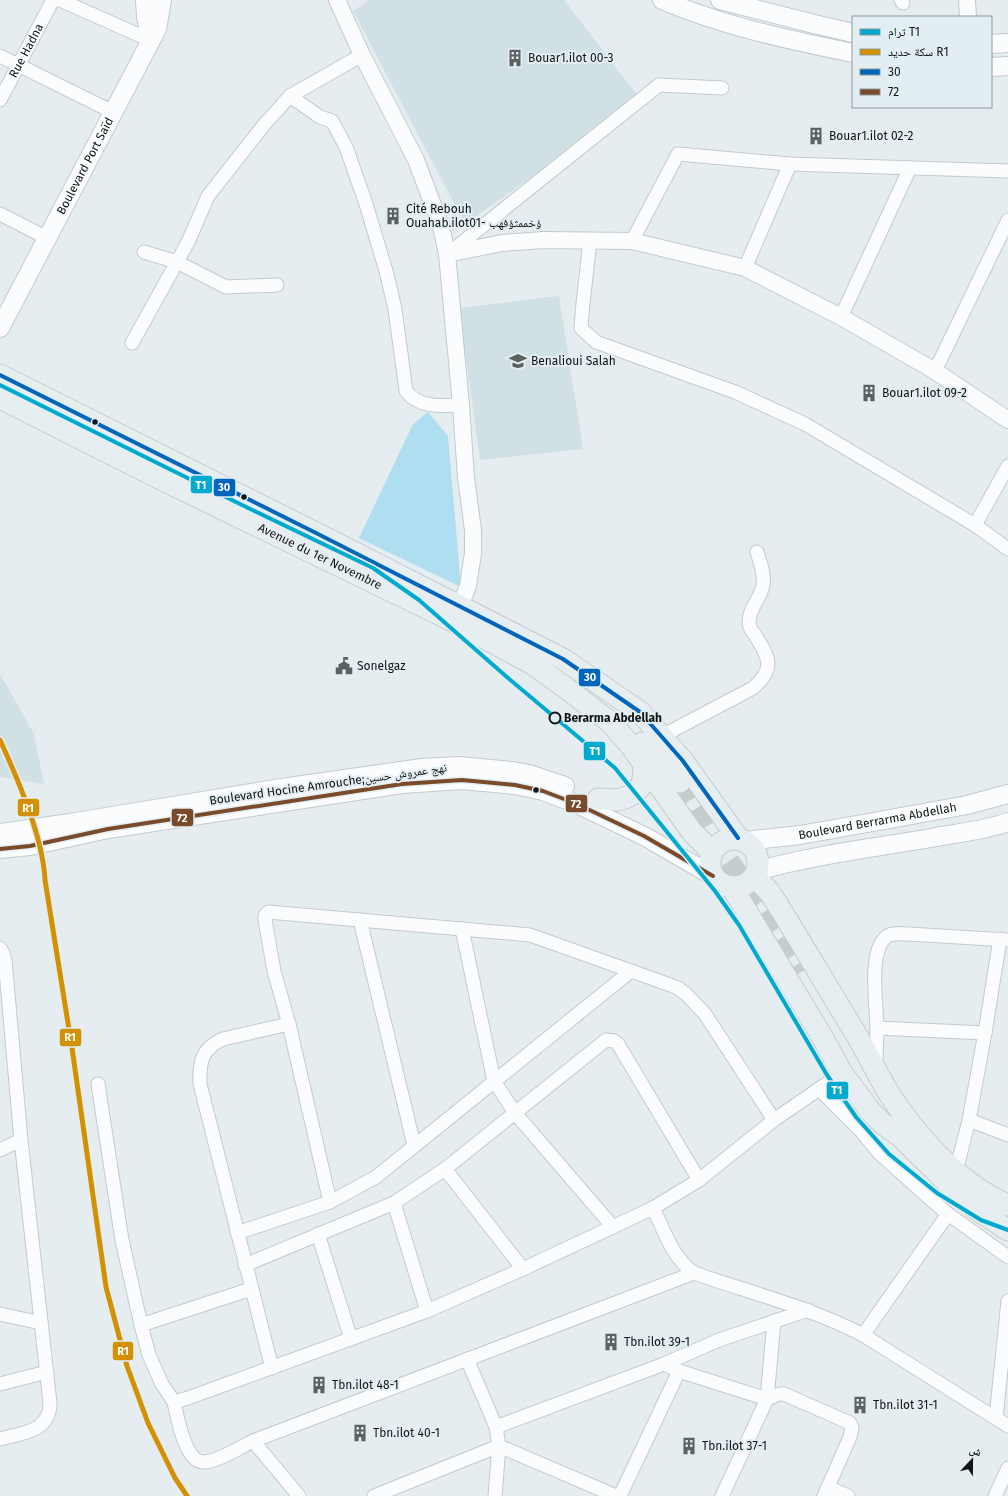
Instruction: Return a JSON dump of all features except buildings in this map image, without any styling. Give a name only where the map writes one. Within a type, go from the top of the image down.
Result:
[{"type":"main road","points":[[145,0],[150,40]]},
{"type":"main road","name":"Boulevard Port Saïd","points":[[0,328],[157,29],[162,0]]},
{"type":"main road","points":[[662,0],[719,20],[791,40],[852,54]]},
{"type":"main road","points":[[720,0],[852,33]]},
{"type":"main road","points":[[992,44],[1008,43]]},
{"type":"main road","points":[[992,67],[1008,66]]},
{"type":"main road","name":"Avenue du 1er Novembre","points":[[0,375],[318,534],[455,613],[531,663],[572,692],[610,722],[631,746],[692,832],[711,863]]},
{"type":"main road","name":"Avenue du 1er Novembre","points":[[0,398],[163,480],[455,613],[563,659],[640,712],[683,761],[741,840]]},
{"type":"main road","points":[[531,663],[580,688],[599,700],[616,715],[680,782],[648,737],[631,717],[594,680]]},
{"type":"main road","points":[[598,799],[618,800],[626,798],[642,785],[644,765]]},
{"type":"main road","name":"Boulevard Hocine Amrouche;نهج عمروش حسين","points":[[0,833],[280,788],[422,768],[459,766],[512,771],[552,781],[598,799],[649,826],[711,863]]},
{"type":"main road","name":"Boulevard Hocine Amrouche;نهج عمروش حسين","points":[[0,849],[30,846],[108,829],[402,784],[462,780],[515,785],[543,791],[577,804],[644,836],[711,863]]},
{"type":"main road","name":"Boulevard Berrarma Abdellah","points":[[741,840],[800,835],[967,805],[1008,794]]},
{"type":"main road","name":"Boulevard Berrarma Abdellah","points":[[756,873],[781,864],[840,852],[967,832],[1008,822]]},
{"type":"main road","points":[[725,840],[741,840],[755,850],[759,864],[756,873],[745,885],[732,887],[718,882],[711,863],[715,847],[725,840]]},
{"type":"main road","points":[[756,873],[771,894],[860,1041],[893,1099],[906,1131]]},
{"type":"main road","points":[[732,887],[842,1073],[877,1118],[906,1131]]},
{"type":"main road","points":[[1008,1205],[991,1197],[956,1171],[926,1142],[906,1131],[884,1118],[836,1043],[813,1003],[801,972],[817,994],[885,1102],[897,1115],[906,1131],[965,1200],[1008,1230]]},
{"type":"street","name":"Rue Hadna","points":[[0,100],[52,0]]},
{"type":"street","points":[[60,0],[150,40]]},
{"type":"street","points":[[337,0],[362,55],[416,160],[441,226],[447,254],[462,405],[466,478],[473,553],[468,586],[455,613]]},
{"type":"street","points":[[967,0],[968,16]]},
{"type":"street","points":[[132,344],[188,242],[208,196],[263,126],[290,96],[362,55]]},
{"type":"street","points":[[0,56],[113,112]]},
{"type":"street","points":[[447,254],[659,85],[722,88]]},
{"type":"street","points":[[290,96],[320,117],[332,121],[346,147],[366,204],[386,272],[395,310],[406,391],[415,400],[424,403],[444,406],[462,405]]},
{"type":"street","points":[[632,241],[678,154],[790,164],[1008,171]]},
{"type":"street","points":[[745,268],[790,164]]},
{"type":"street","points":[[841,317],[910,168]]},
{"type":"street","points":[[0,214],[47,238]]},
{"type":"street","points":[[935,372],[1008,220]]},
{"type":"street","points":[[447,254],[502,243],[544,240],[632,241],[745,268],[841,317],[935,372],[1008,420]]},
{"type":"street","points":[[590,241],[581,328],[596,342],[735,392],[805,424],[975,525],[1008,548]]},
{"type":"street","points":[[144,252],[177,262],[226,287],[277,285]]},
{"type":"street","points":[[975,525],[1008,466]]},
{"type":"street","points":[[662,736],[753,688],[762,680],[766,673],[768,662],[765,652],[749,624],[749,615],[763,585],[763,573],[757,552]]},
{"type":"street","points":[[330,1202],[289,1024],[274,971],[265,920],[268,912],[530,935],[678,988],[705,1014],[774,1120]]},
{"type":"street","points":[[360,920],[414,1146]]},
{"type":"street","points":[[462,929],[494,1081],[515,1113],[613,1227]]},
{"type":"street","points":[[876,1070],[877,1028],[875,968],[880,946],[885,937],[893,934],[908,934],[1004,939],[969,1120],[956,1171]]},
{"type":"street","points":[[0,948],[5,960],[21,1140],[42,1323],[50,1409],[46,1420],[33,1430],[0,1439]]},
{"type":"street","points":[[237,1233],[330,1202],[376,1176],[631,971]]},
{"type":"street","points":[[272,1368],[200,1084],[199,1072],[204,1055],[214,1043],[223,1039],[289,1024]]},
{"type":"street","points":[[877,1028],[985,1033]]},
{"type":"street","points":[[245,1265],[394,1203],[445,1169],[606,1040],[614,1041],[630,1062],[699,1180]]},
{"type":"street","points":[[174,1402],[427,1311],[523,1269],[654,1208],[699,1180],[774,1120],[842,1073]]},
{"type":"street","points":[[98,1084],[122,1240],[141,1325],[149,1355],[162,1384],[174,1402],[187,1447],[198,1461],[203,1462],[215,1459],[253,1441],[694,1273]]},
{"type":"street","points":[[819,1089],[861,1131],[880,1154],[948,1214],[1008,1257]]},
{"type":"street","points":[[969,1120],[1008,1135]]},
{"type":"street","points":[[0,1150],[21,1140]]},
{"type":"street","points":[[445,1169],[523,1269]]},
{"type":"street","points":[[394,1203],[427,1311]]},
{"type":"street","points":[[654,1208],[678,1256],[688,1269],[694,1273],[808,1310],[863,1334],[1008,1426]]},
{"type":"street","points":[[863,1334],[948,1214]]},
{"type":"street","points":[[318,1234],[351,1339]]},
{"type":"street","points":[[141,1325],[251,1289]]},
{"type":"street","points":[[996,1418],[1008,1301]]},
{"type":"street","points":[[496,1427],[664,1364],[719,1340],[808,1310]]},
{"type":"street","points":[[0,1314],[42,1323]]},
{"type":"street","points":[[722,1496],[767,1399],[774,1321]]},
{"type":"street","points":[[467,1359],[496,1427],[499,1446],[495,1496]]},
{"type":"street","points":[[664,1364],[679,1372],[767,1399],[779,1394],[784,1394],[850,1423],[852,1428],[850,1437],[826,1492],[848,1496]]},
{"type":"street","points":[[0,1384],[47,1372]]},
{"type":"street","points":[[620,1496],[679,1372]]},
{"type":"street","points":[[253,1441],[299,1496]]},
{"type":"street","points":[[374,1496],[499,1446],[616,1496]]},
{"type":"street","points":[[996,1496],[1008,1468]]},
{"type":"shaded area","points":[[369,0],[564,0],[641,100],[465,224],[353,11]]},
{"type":"shaded area","name":"Benalioui Salah","points":[[559,296],[583,449],[480,460],[459,308]]},
{"type":"shaded area","points":[[428,412],[448,436],[461,587],[359,538],[413,424]]},
{"type":"shaded area","points":[[0,674],[34,734],[44,784],[0,777]]},
{"type":"tunnel","points":[[680,782],[727,858],[783,941],[801,972]]},
{"type":"tram line","name":"T1","points":[[0,385],[373,568],[419,600],[508,678],[615,768],[715,891],[739,925],[827,1075],[856,1117],[889,1154],[937,1193],[981,1220],[1008,1230]]},
{"type":"rail line","name":"R1","points":[[0,740],[15,773],[34,827],[43,862],[45,879]]},
{"type":"rail line","name":"R1","points":[[45,880],[72,1048],[106,1287],[127,1366],[148,1423],[175,1478],[187,1496]]},
{"type":"transit line","name":"30","points":[[0,375],[318,534],[563,659],[640,712],[683,761],[738,838]]},
{"type":"transit line","name":"72","points":[[0,849],[30,846],[108,829],[402,784],[462,780],[515,785],[543,791],[577,804],[644,836],[713,876]]},
{"type":"place","name":"Bouar1.ilot 00-3","points":[[515,58]]},
{"type":"place","name":"Bouar1.ilot 02-2","points":[[816,136]]},
{"type":"place","name":"Cité Rebouh Ouahab.ilot01- ؤخممثؤفهب","points":[[393,216]]},
{"type":"place","name":"Benalioui Salah","points":[[518,361]]},
{"type":"place","name":"Bouar1.ilot 09-2","points":[[869,393]]},
{"type":"place","name":"Sonelgaz","points":[[344,666]]},
{"type":"place","name":"Berarma Abdellah","points":[[555,718]]},
{"type":"place","name":"Tbn.ilot 39-1","points":[[611,1342]]},
{"type":"place","name":"Tbn.ilot 48-1","points":[[319,1385]]},
{"type":"place","name":"Tbn.ilot 31-1","points":[[860,1405]]},
{"type":"place","name":"Tbn.ilot 40-1","points":[[360,1433]]},
{"type":"place","name":"Tbn.ilot 37-1","points":[[689,1446]]}]
